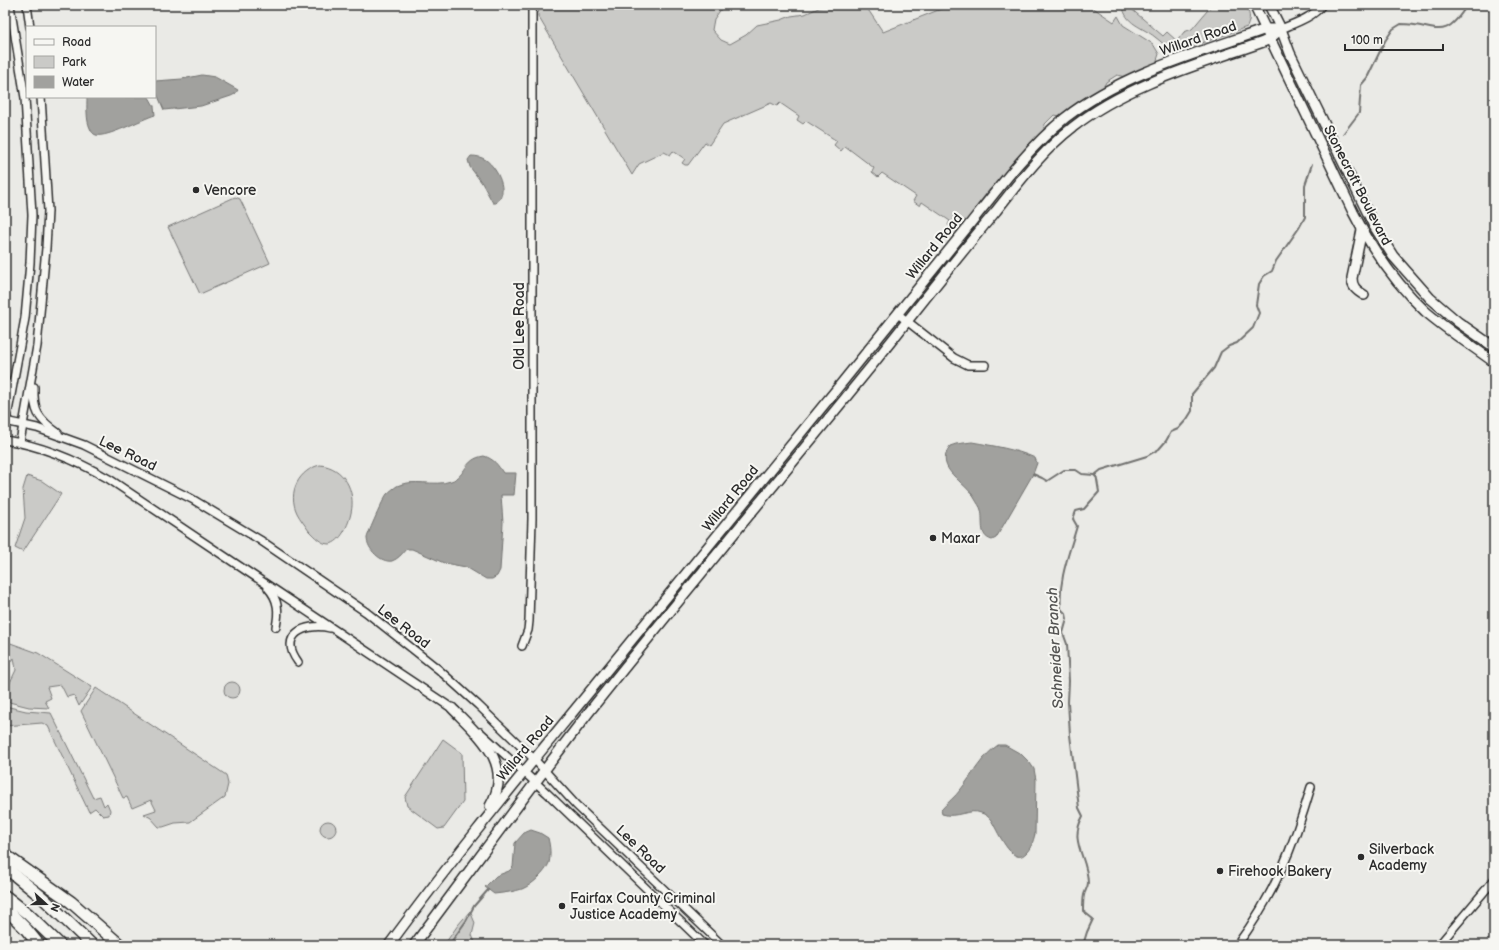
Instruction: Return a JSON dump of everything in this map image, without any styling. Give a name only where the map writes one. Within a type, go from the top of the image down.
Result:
[{"type":"highway","points":[[5,856],[71,902],[120,945]]},
{"type":"highway","points":[[5,867],[43,898],[92,945]]},
{"type":"highway","points":[[5,896],[28,914],[60,945]]},
{"type":"highway","points":[[5,908],[26,929],[39,945]]},
{"type":"main road","name":"Stonecroft Boulevard","points":[[1254,5],[1362,230],[1383,263],[1405,291],[1436,320],[1494,362]]},
{"type":"main road","name":"Stonecroft Boulevard","points":[[1269,5],[1282,30],[1290,53],[1374,226],[1390,251],[1410,278],[1430,298],[1458,322],[1494,347]]},
{"type":"main road","name":"Willard Road","points":[[389,945],[523,772],[1044,136],[1067,117],[1092,100],[1157,67],[1266,29],[1282,30]]},
{"type":"main road","name":"Willard Road","points":[[414,945],[544,770],[681,598],[1052,144],[1074,126],[1117,99],[1161,78],[1270,38],[1282,30]]},
{"type":"main road","points":[[1362,230],[1352,284],[1355,289],[1364,295]]},
{"type":"main road","points":[[452,708],[487,745],[495,760],[498,772],[496,794],[470,839]]},
{"type":"street","points":[[5,424],[20,348],[28,290],[32,215],[25,98],[10,5]]},
{"type":"street","points":[[27,5],[30,26]]},
{"type":"street","name":"Old Lee Road","points":[[522,646],[528,630],[529,621],[532,519],[532,5]]},
{"type":"street","points":[[1282,30],[1307,17],[1318,10],[1322,5]]},
{"type":"street","points":[[41,98],[48,211],[44,281],[36,355],[34,396],[35,408],[46,424],[66,438]]},
{"type":"street","points":[[898,314],[954,358],[968,365],[985,365]]},
{"type":"street","points":[[5,397],[20,348]]},
{"type":"street","points":[[20,442],[36,355]]},
{"type":"street","name":"Lee Road","points":[[5,424],[23,425],[66,438],[112,458],[192,499],[260,540],[366,612],[450,679],[534,759],[576,805],[722,945]]},
{"type":"street","name":"Lee Road","points":[[5,440],[20,442],[44,449],[75,460],[92,470],[261,580],[452,708],[476,728],[535,783],[705,945]]},
{"type":"street","points":[[261,580],[272,592],[278,604],[276,627]]},
{"type":"street","points":[[298,662],[292,652],[291,644],[291,640],[297,632],[305,628],[316,626],[334,629]]},
{"type":"street","points":[[1237,945],[1262,906],[1280,873],[1299,828],[1311,786]]},
{"type":"street","points":[[1440,945],[1494,880]]},
{"type":"green space","points":[[539,5],[724,5],[714,19],[712,30],[721,40],[730,44],[746,35],[757,25],[805,14],[825,5],[865,5],[883,32],[951,5],[1089,5],[1114,22],[1118,16],[1123,25],[1153,44],[1159,54],[1156,63],[1153,65],[1125,77],[1117,75],[1106,82],[1103,88],[1061,116],[1054,115],[1045,124],[1040,136],[994,189],[990,189],[976,207],[973,215],[960,230],[955,231],[948,225],[950,221],[922,202],[920,206],[913,201],[916,196],[882,173],[878,177],[872,172],[874,168],[845,146],[841,151],[834,145],[837,141],[806,121],[803,124],[797,120],[799,116],[780,103],[777,106],[771,103],[723,124],[709,145],[705,142],[688,165],[682,163],[685,159],[673,151],[670,155],[664,152],[639,164],[632,175],[538,16]]},
{"type":"green space","points":[[1123,5],[1131,5],[1129,7],[1163,36],[1167,32],[1177,41],[1184,32],[1192,29],[1212,5],[1245,5],[1249,13],[1249,21],[1247,27],[1174,53],[1155,37],[1130,21],[1124,11]]},
{"type":"green space","points":[[235,197],[240,199],[270,263],[200,294],[168,227]]},
{"type":"green space","points":[[320,465],[336,470],[342,475],[350,489],[352,496],[351,513],[344,532],[337,540],[329,544],[320,541],[309,531],[297,513],[293,497],[294,490],[301,477],[306,472]]},
{"type":"green space","points":[[27,476],[42,481],[61,494],[23,552],[15,548],[25,518],[23,489]]},
{"type":"green space","points":[[5,641],[38,653],[92,687],[79,706],[74,695],[67,697],[61,685],[47,687],[51,698],[45,701],[49,708],[29,707],[5,701],[5,693],[16,670],[14,658],[12,661],[5,660]]},
{"type":"green space","points":[[232,682],[239,687],[240,690],[235,697],[232,698],[225,693],[224,690],[229,683]]},
{"type":"green space","points":[[96,688],[226,775],[228,784],[225,797],[190,822],[175,823],[163,827],[159,827],[151,818],[144,814],[156,810],[151,800],[132,808],[127,797],[123,798],[81,711]]},
{"type":"green space","points":[[5,706],[26,711],[51,713],[93,798],[100,796],[104,806],[107,803],[110,810],[109,815],[103,816],[95,808],[89,812],[48,726],[42,723],[5,726]]},
{"type":"green space","points":[[443,739],[462,753],[463,802],[444,828],[438,829],[407,806],[405,797]]},
{"type":"green space","points":[[325,821],[331,821],[336,826],[334,835],[331,837],[325,837],[320,832],[320,826]]},
{"type":"green space","points":[[470,911],[475,923],[472,935],[476,945],[444,945],[458,925]]},
{"type":"water","points":[[202,75],[215,77],[238,90],[231,96],[201,106],[164,110],[156,91],[156,81],[182,79]]},
{"type":"water","points":[[87,98],[150,98],[154,106],[155,115],[108,134],[96,135],[89,125]]},
{"type":"water","points":[[471,156],[486,160],[498,174],[502,187],[502,193],[496,203],[493,203],[482,183],[470,167],[468,160]]},
{"type":"water","points":[[972,442],[1020,452],[1035,458],[1037,463],[1033,474],[996,538],[992,540],[983,532],[982,514],[979,506],[971,493],[948,469],[945,462],[946,454],[950,446]]},
{"type":"water","points":[[484,456],[495,463],[503,473],[516,473],[514,495],[501,495],[503,523],[500,570],[497,576],[492,579],[486,579],[466,567],[444,563],[412,549],[406,549],[398,558],[392,561],[379,558],[372,551],[369,547],[367,538],[382,502],[387,494],[397,486],[403,484],[417,482],[444,483],[451,481],[460,475],[472,460]]},
{"type":"water","points":[[998,745],[1005,745],[1021,754],[1034,769],[1036,780],[1035,834],[1029,849],[1021,856],[1010,852],[991,820],[982,813],[972,812],[958,815],[947,815],[942,814],[941,810],[959,792],[987,754]]},
{"type":"water","points":[[531,830],[548,838],[550,854],[547,867],[530,885],[515,891],[494,894],[485,887],[496,876],[509,871],[513,867],[515,843],[524,833]]},
{"type":"waterway","name":"Schneider Branch","points":[[1343,134],[1359,113],[1361,85],[1367,78],[1385,41],[1393,29],[1401,24],[1438,29],[1445,28],[1459,17],[1467,5]]},
{"type":"waterway","name":"Schneider Branch","points":[[1083,945],[1093,919],[1083,911],[1084,895],[1088,883],[1087,873],[1077,834],[1083,816],[1079,808],[1070,735],[1067,644],[1063,633],[1067,619],[1066,614],[1061,609],[1060,598],[1065,567],[1077,526],[1073,519],[1076,511],[1084,509],[1099,492],[1096,474],[1101,470],[1147,456],[1159,449],[1171,432],[1178,429],[1192,411],[1192,394],[1214,368],[1221,352],[1229,346],[1237,343],[1253,328],[1259,313],[1256,305],[1259,284],[1264,276],[1272,271],[1276,261],[1305,217],[1305,185],[1312,164]]},
{"type":"waterway","points":[[1033,474],[1047,481],[1064,470],[1076,470],[1082,474],[1094,475],[1096,477]]},
{"type":"waterway","points":[[449,945],[466,921],[474,906],[488,890]]},
{"type":"place","name":"Vencore","points":[[196,190]]},
{"type":"place","name":"Maxar","points":[[933,538]]},
{"type":"place","name":"Silverback Academy","points":[[1361,857]]},
{"type":"place","name":"Firehook Bakery","points":[[1220,871]]},
{"type":"place","name":"Fairfax County Criminal Justice Academy","points":[[562,906]]}]
